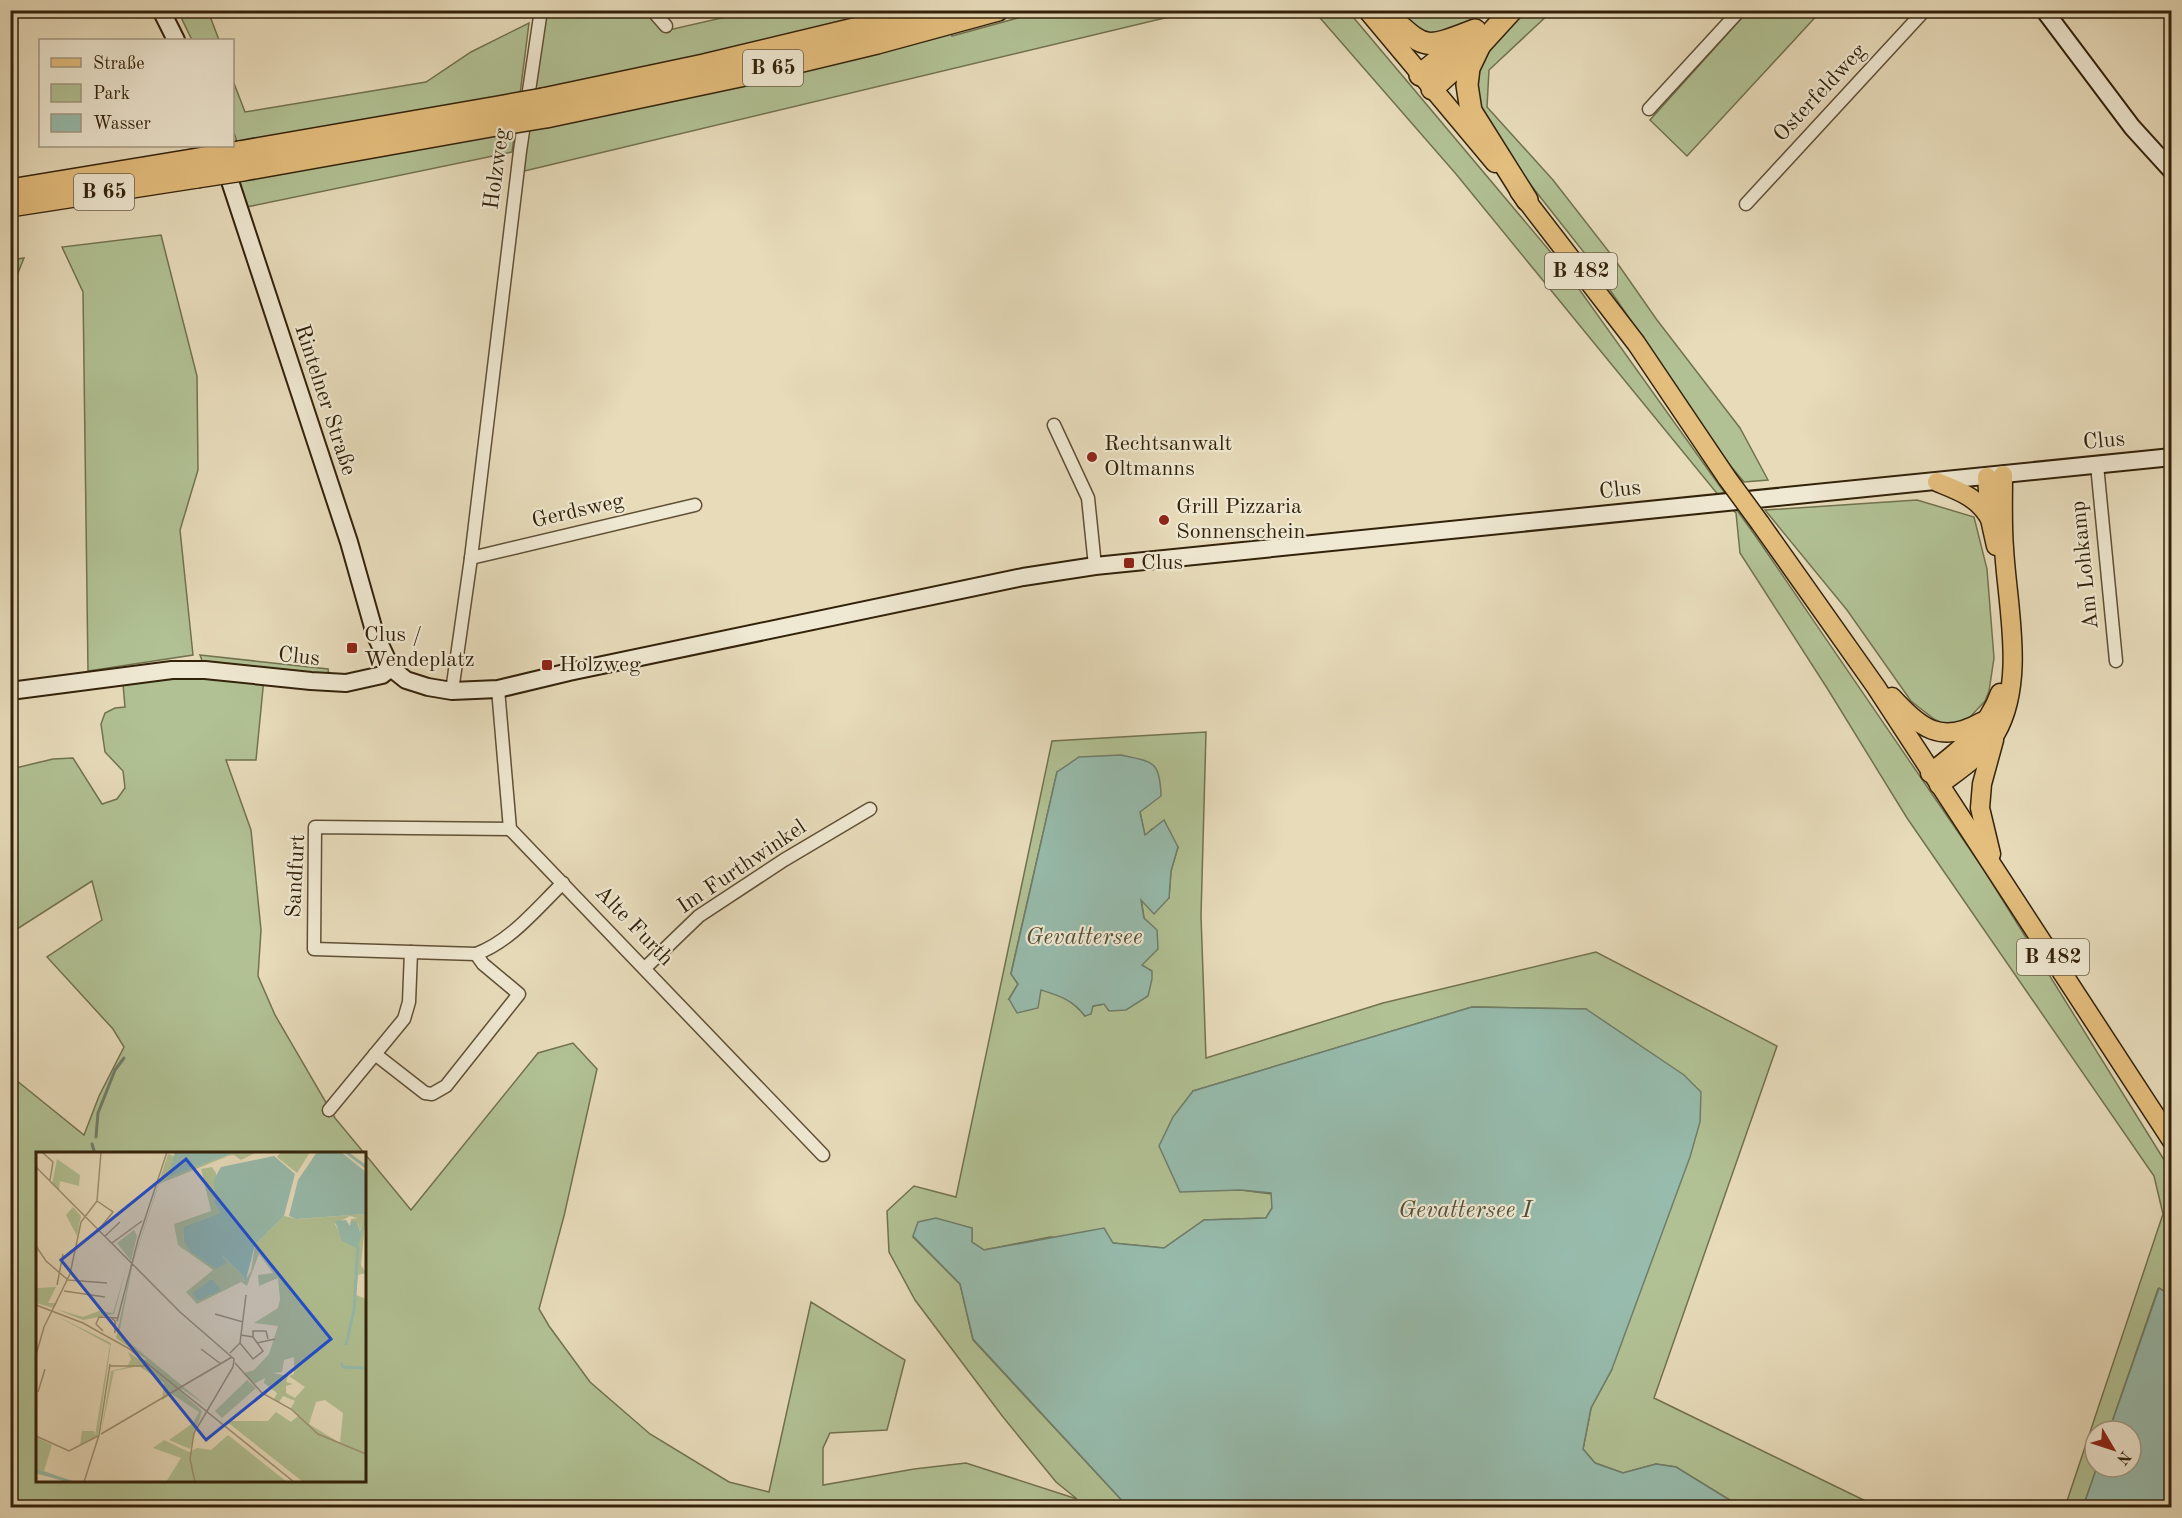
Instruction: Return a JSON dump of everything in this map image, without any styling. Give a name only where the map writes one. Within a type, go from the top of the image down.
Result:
[{"type":"highway","points":[[855,30],[894,10]]},
{"type":"highway","name":"B 65","points":[[544,108],[704,65],[933,10]]},
{"type":"highway","name":"B 65","points":[[10,206],[194,169],[740,76],[877,43],[998,10]]},
{"type":"highway","points":[[1382,10],[1413,39],[1432,45],[1478,37]]},
{"type":"highway","points":[[1496,10],[1478,37],[1469,68],[1467,86],[1471,111],[1527,200]]},
{"type":"highway","points":[[1426,82],[1512,10]]},
{"type":"highway","name":"B 65","points":[[10,190],[194,169]]},
{"type":"main road","points":[[161,10],[176,39]]},
{"type":"main road","name":"B 482","points":[[1367,10],[1527,200],[1636,343],[1727,478],[1876,687],[2170,1138]]},
{"type":"main road","points":[[2044,10],[2126,118],[2172,171]]},
{"type":"main road","name":"Rintelner Straße","points":[[217,147],[349,542],[375,634],[391,668]]},
{"type":"main road","name":"Clus","points":[[10,691],[195,669],[346,683],[382,675],[391,668],[406,680],[428,687],[452,691],[498,689],[580,669],[1023,577],[1095,566],[2172,457]]},
{"type":"main road","points":[[1990,519],[1995,476]]},
{"type":"main road","points":[[1876,687],[1892,696],[1914,721],[1933,731],[1953,734],[2001,723],[2012,673],[2004,547],[1995,476]]},
{"type":"main road","points":[[1937,482],[1970,496],[1985,509],[1990,519],[1996,549],[2002,594],[2004,676],[1991,727],[1980,808],[1994,866]]},
{"type":"main road","points":[[1934,779],[1966,765],[1991,727]]},
{"type":"street","name":"Holzweg","points":[[452,691],[471,558],[520,151],[541,10]]},
{"type":"street","points":[[652,10],[666,26]]},
{"type":"street","points":[[1649,109],[1740,10]]},
{"type":"street","name":"Osterfeldweg","points":[[1746,204],[1925,10]]},
{"type":"street","points":[[1054,426],[1088,498],[1095,566]]},
{"type":"street","name":"Am Lohkamp","points":[[2097,465],[2116,661]]},
{"type":"street","name":"Gerdsweg","points":[[471,558],[695,505]]},
{"type":"street","points":[[498,689],[510,829]]},
{"type":"street","name":"Im Furthwinkel","points":[[645,968],[699,916],[784,860],[870,809]]},
{"type":"street","name":"Sandfurt","points":[[510,829],[315,827],[314,949],[476,954],[497,945],[509,936],[563,883]]},
{"type":"street","name":"Alte Furth","points":[[510,829],[824,1155]]},
{"type":"street","points":[[329,1110],[408,1011],[411,952]]},
{"type":"street","points":[[375,1054],[425,1093],[432,1094],[446,1086],[519,994],[483,964],[476,954]]},
{"type":"green space","points":[[178,11],[208,11],[219,39],[192,39]]},
{"type":"green space","points":[[537,11],[651,11],[669,30],[752,11],[945,11],[952,36],[1043,11],[1194,11],[516,173]]},
{"type":"green space","points":[[1314,11],[1348,11],[1564,268],[1759,541],[1984,870],[2171,1171],[2171,1295],[2158,1289],[2113,1419],[2094,1419],[2163,1214],[2154,1176],[1907,818],[1740,553],[1736,513],[1724,502],[1456,174]]},
{"type":"green space","points":[[1391,11],[1485,11],[1460,30],[1431,38]]},
{"type":"green space","points":[[1523,11],[1552,11],[1489,70],[1487,107],[1553,180],[1613,257],[1657,320],[1740,428],[1768,480],[1744,482],[1729,464],[1586,255],[1485,127],[1472,76],[1485,47]]},
{"type":"green space","points":[[1748,11],[1821,11],[1687,156],[1650,120]]},
{"type":"green space","points":[[529,23],[520,94],[238,145],[234,133],[234,83],[245,112],[426,82],[471,52]]},
{"type":"green space","points":[[515,130],[512,152],[247,207],[239,180]]},
{"type":"green space","points":[[161,235],[197,376],[198,470],[180,530],[193,655],[88,671],[83,292],[62,247]]},
{"type":"green space","points":[[24,258],[11,290],[11,260]]},
{"type":"green space","points":[[1917,500],[1974,517],[1987,569],[1994,658],[1989,691],[1985,701],[1970,717],[1952,724],[1934,719],[1911,701],[1847,610],[1765,510]]},
{"type":"green space","points":[[200,655],[328,669],[330,683],[264,678],[256,760],[226,760],[251,830],[261,930],[258,976],[275,1015],[335,1118],[363,1152],[36,1152],[36,1482],[366,1482],[366,1155],[411,1210],[538,1053],[573,1043],[597,1069],[564,1216],[539,1309],[590,1382],[650,1434],[729,1482],[769,1492],[811,1302],[905,1360],[887,1430],[830,1433],[823,1448],[823,1485],[914,1469],[966,1463],[1077,1499],[1056,1482],[1003,1417],[915,1300],[889,1252],[887,1211],[914,1186],[956,1197],[1052,741],[1206,732],[1201,916],[1206,1058],[1383,1003],[1596,952],[1777,1046],[1654,1398],[1878,1507],[1741,1507],[1676,1467],[1656,1464],[1623,1473],[1595,1463],[1583,1449],[1591,1408],[1612,1369],[1586,1009],[1472,1007],[1193,1091],[1241,1190],[1272,1194],[1272,1208],[1266,1218],[1204,1220],[1164,1248],[1050,1237],[984,1250],[972,1242],[972,1228],[963,1226],[913,1237],[960,1284],[973,1340],[1128,1507],[11,1507],[11,1076],[84,1135],[99,1096],[124,1047],[113,1029],[47,957],[102,920],[92,881],[17,929],[11,951],[11,769],[53,759],[73,758],[102,804],[117,799],[125,788],[123,771],[105,752],[101,724],[105,713],[115,708],[125,707],[123,684],[205,669]],"holes":[[[1057,772],[1140,812],[1145,836],[1152,829],[1178,847],[1171,871],[1169,898],[1141,898],[1144,918],[1142,965],[1104,1004],[1093,1006],[1085,1016],[1066,999],[1047,991],[1033,991],[1009,999],[1018,984],[1011,973]]]},
{"type":"green space","points":[[2083,1453],[2083,1479],[2093,1479],[2083,1507],[2065,1507]]},
{"type":"water","name":"Gevattersee","points":[[1121,755],[1141,759],[1156,769],[1159,775],[1161,796],[1140,812],[1145,835],[1164,820],[1178,847],[1171,871],[1169,898],[1154,914],[1141,900],[1144,918],[1157,930],[1158,949],[1142,965],[1152,971],[1148,996],[1126,1010],[1109,1011],[1104,1004],[1093,1006],[1091,1014],[1085,1016],[1066,999],[1041,990],[1038,1008],[1017,1013],[1009,999],[1018,984],[1011,974],[1057,772],[1079,757]]},
{"type":"water","name":"Gevattersee I","points":[[1472,1007],[1586,1009],[1684,1075],[1701,1092],[1700,1122],[1690,1157],[1612,1369],[1591,1408],[1583,1449],[1595,1463],[1623,1473],[1656,1464],[1676,1467],[1741,1507],[1128,1507],[973,1339],[960,1284],[913,1236],[918,1222],[936,1218],[972,1228],[972,1242],[984,1250],[1104,1228],[1113,1243],[1164,1248],[1204,1220],[1266,1218],[1272,1208],[1271,1193],[1241,1190],[1180,1192],[1159,1146],[1173,1117],[1193,1091]]},
{"type":"water","points":[[2159,1288],[2171,1295],[2171,1507],[2083,1507],[2093,1479],[2143,1479],[2143,1419],[2113,1419]]},
{"type":"waterway","points":[[96,1137],[98,1113],[115,1070],[124,1058]]},
{"type":"waterway","points":[[92,1144],[94,1152]]},
{"type":"place","name":"Rechtsanwalt Oltmanns","points":[[1092,457]]},
{"type":"place","name":"Grill Pizzaria Sonnenschein","points":[[1164,520]]},
{"type":"place","name":"Clus","points":[[1129,563]]},
{"type":"place","name":"Clus / Wendeplatz","points":[[352,648]]},
{"type":"place","name":"Holzweg","points":[[547,665]]}]
